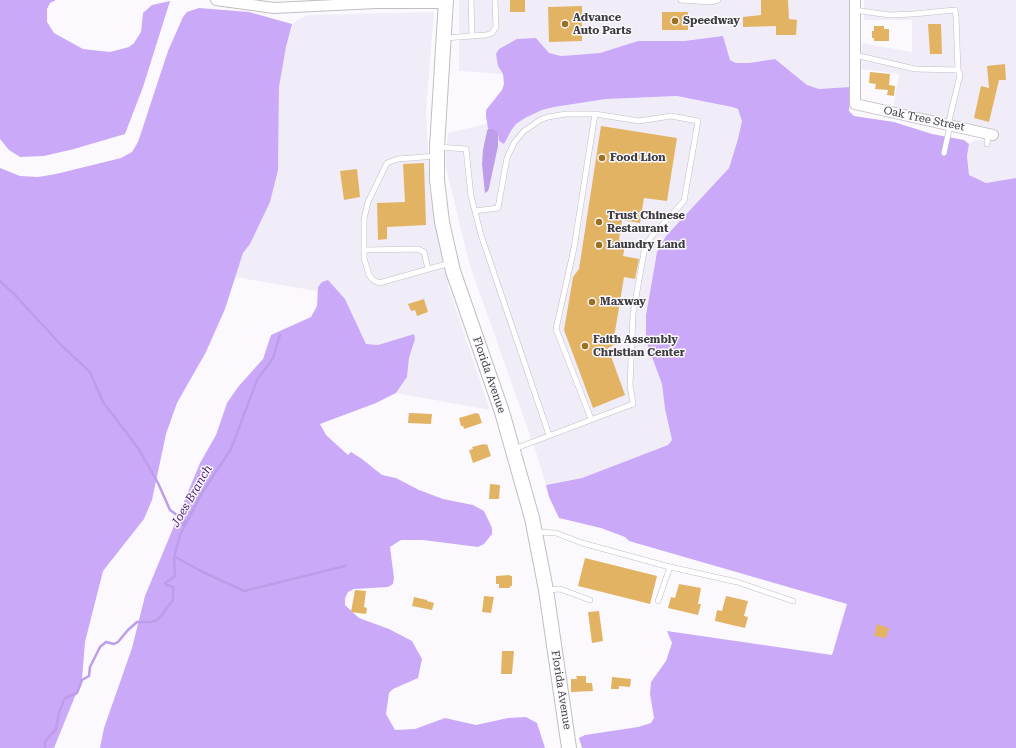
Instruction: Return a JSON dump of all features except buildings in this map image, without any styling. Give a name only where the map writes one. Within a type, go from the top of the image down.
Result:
[{"type":"main road","name":"Florida Avenue","points":[[446,1],[437,152],[442,222],[451,263],[514,449],[535,532],[546,590],[569,743]]},
{"type":"street","points":[[216,0],[274,8],[446,1]]},
{"type":"street","points":[[854,55],[855,5]]},
{"type":"street","name":"Oak Tree Street","points":[[854,55],[854,104],[949,125],[989,137]]},
{"type":"lane","points":[[471,0],[472,36]]},
{"type":"lane","points":[[444,38],[486,35],[492,33],[496,27],[495,0]]},
{"type":"lane","points":[[681,0],[714,1]]},
{"type":"lane","points":[[855,5],[890,14],[913,14],[955,10],[958,70],[960,75],[944,153]]},
{"type":"lane","points":[[854,55],[915,69],[958,70]]},
{"type":"lane","points":[[475,212],[498,208],[507,158],[514,143],[524,131],[540,120],[566,114],[595,114],[639,121],[671,116],[698,121],[684,201],[652,236],[647,243],[644,252],[633,314],[630,385],[633,404],[514,449]]},
{"type":"lane","points":[[591,419],[556,329],[574,248],[595,114]]},
{"type":"lane","points":[[451,263],[379,283],[373,280],[369,275],[364,258],[364,219],[368,202],[387,163],[398,159],[437,152],[466,149],[469,181],[481,235],[508,319],[549,436]]},
{"type":"lane","points":[[364,250],[418,249],[424,252],[428,269]]},
{"type":"lane","points":[[535,532],[556,533],[582,543],[737,582],[793,602]]},
{"type":"lane","points":[[658,601],[670,566]]},
{"type":"lane","points":[[546,590],[560,589],[590,600]]},
{"type":"shaded area","points":[[0,0],[56,0],[50,3],[47,9],[47,22],[54,33],[83,49],[110,52],[129,47],[134,43],[141,32],[143,13],[152,5],[170,1],[143,87],[125,134],[44,156],[20,157],[9,150],[0,139]]},
{"type":"shaded area","points":[[459,0],[849,0],[850,87],[819,89],[807,85],[775,59],[749,63],[736,63],[730,60],[723,36],[684,41],[638,41],[600,53],[561,56],[549,53],[536,38],[498,66],[503,74],[459,71]]},
{"type":"shaded area","points":[[864,0],[1016,0],[1016,178],[986,183],[969,175],[967,156],[969,144],[975,140],[995,140],[997,131],[893,109],[899,74],[861,69],[862,43],[912,52],[912,20],[864,20]]},
{"type":"shaded area","points":[[199,8],[249,12],[292,24],[286,47],[279,87],[278,170],[270,202],[250,244],[243,253],[225,309],[206,352],[177,403],[166,434],[152,500],[144,519],[103,571],[85,642],[82,679],[54,748],[0,748],[0,168],[20,176],[38,177],[121,158],[132,152],[138,142],[168,51],[183,17],[187,12]]},
{"type":"shaded area","points":[[434,12],[426,110],[430,196],[449,289],[490,410],[396,393],[407,377],[409,358],[415,339],[413,334],[378,345],[366,344],[345,299],[318,287],[317,291],[235,277],[243,253],[250,244],[278,170],[279,87],[286,47],[292,24],[307,15]]},
{"type":"shaded area","points":[[723,36],[730,60],[736,63],[749,63],[775,59],[807,85],[819,89],[850,87],[849,111],[854,116],[894,122],[932,134],[964,140],[969,144],[967,156],[969,175],[986,183],[1016,178],[1016,748],[582,748],[579,738],[585,735],[638,727],[651,723],[654,718],[650,694],[651,682],[666,661],[672,643],[667,631],[832,655],[847,604],[629,541],[625,537],[601,528],[559,518],[549,497],[546,485],[582,478],[668,445],[672,440],[665,409],[662,384],[646,341],[646,315],[657,252],[666,236],[729,168],[742,121],[738,109],[677,96],[606,99],[542,110],[516,124],[504,144],[499,141],[498,134],[491,128],[488,129],[486,116],[486,110],[502,90],[504,84],[503,74],[498,66],[496,54],[499,49],[517,39],[536,38],[549,53],[561,56],[600,53],[638,41],[684,41]]},
{"type":"shaded area","points":[[677,96],[738,109],[742,121],[729,168],[666,236],[657,252],[646,315],[646,341],[662,384],[665,409],[672,440],[668,445],[582,478],[546,485],[536,452],[469,263],[445,163],[448,133],[487,124],[488,129],[504,144],[516,124],[542,110],[606,99]]},
{"type":"shaded area","points":[[491,128],[498,134],[498,146],[489,188],[485,193],[482,164],[483,150],[487,131]]},
{"type":"shaded area","points":[[328,280],[345,299],[366,344],[378,345],[414,334],[415,339],[409,358],[407,377],[396,393],[376,403],[320,424],[326,435],[348,455],[351,452],[382,475],[396,478],[419,490],[443,499],[473,505],[484,511],[492,528],[492,534],[484,544],[478,547],[423,540],[401,540],[390,547],[394,578],[393,584],[388,587],[354,589],[348,592],[345,598],[345,605],[359,618],[389,629],[412,641],[422,659],[418,678],[393,689],[389,693],[386,714],[395,730],[415,729],[445,718],[476,725],[508,718],[526,717],[537,723],[545,748],[100,748],[104,728],[132,648],[145,596],[200,463],[216,435],[227,403],[238,387],[263,359],[271,335],[311,317],[317,306],[318,287],[322,282]]},
{"type":"waterway","points":[[0,281],[16,296],[61,345],[90,372],[103,402],[138,448],[158,483],[170,510],[185,521],[183,525]]},
{"type":"waterway","name":"Joes Branch","points":[[45,748],[45,742],[56,729],[59,713],[65,698],[77,693],[82,680],[89,676],[90,667],[100,647],[106,642],[114,644],[118,642],[137,622],[151,622],[157,620],[173,600],[173,587],[165,583],[175,576],[174,558],[180,535],[202,493],[231,449],[257,380],[273,358],[280,335]]},
{"type":"waterway","points":[[175,557],[244,591],[345,566]]},
{"type":"place","name":"Speedway","points":[[675,21]]},
{"type":"place","name":"Advance Auto Parts","points":[[565,24]]},
{"type":"place","name":"Food Lion","points":[[602,158]]},
{"type":"place","name":"Trust Chinese Restaurant","points":[[599,222]]},
{"type":"place","name":"Laundry Land","points":[[599,245]]},
{"type":"place","name":"Maxway","points":[[592,302]]},
{"type":"place","name":"Faith Assembly Christian Center","points":[[585,346]]}]
